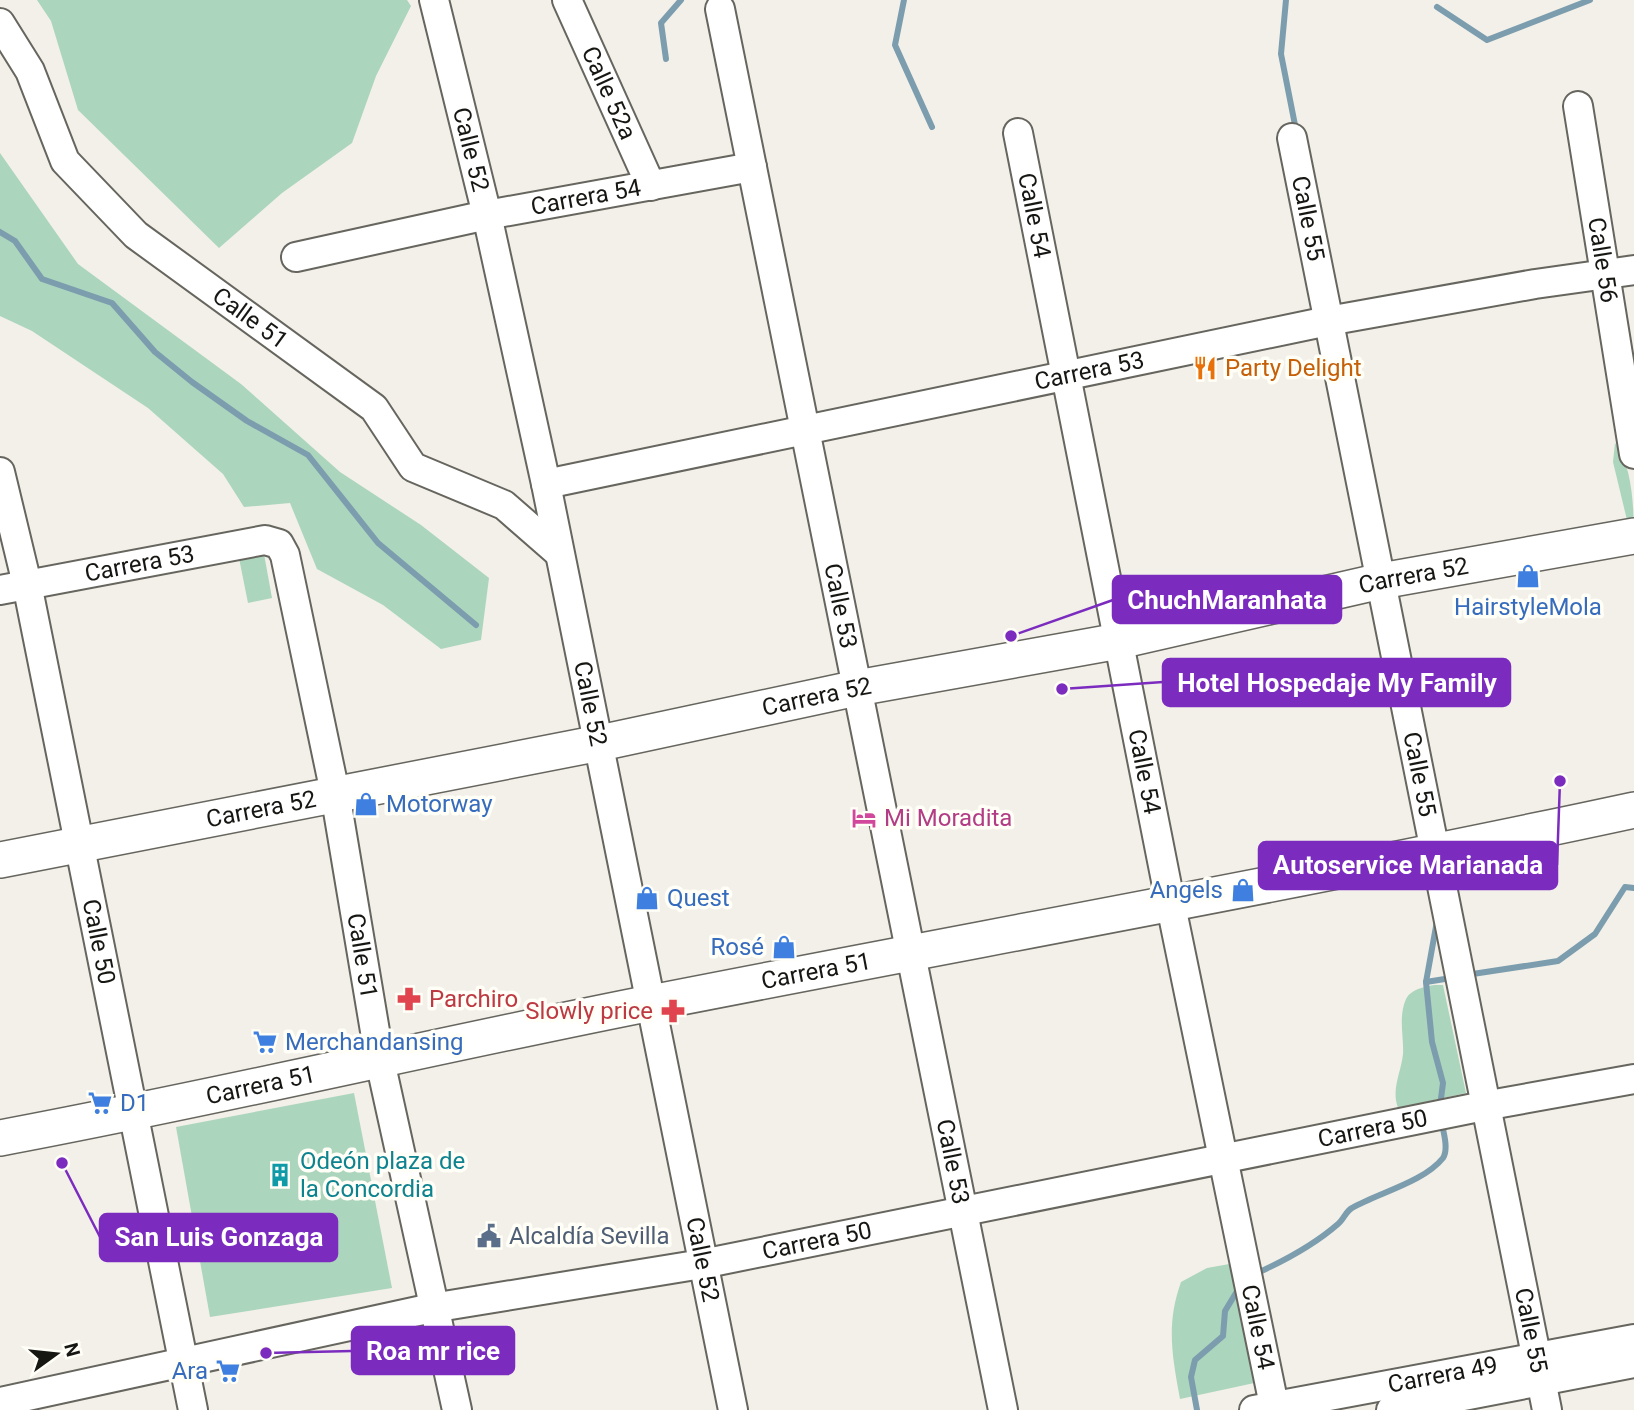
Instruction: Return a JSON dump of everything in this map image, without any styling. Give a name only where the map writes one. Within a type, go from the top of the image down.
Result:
[{"type":"main road","name":"Carrera 52","points":[[0,860],[600,743],[857,688],[1119,641],[1381,581],[1634,536]]},
{"type":"main road","name":"Carrera 51","points":[[0,1138],[134,1113],[650,1003],[1436,852],[1634,810]]},
{"type":"street","name":"Calle 52","points":[[434,0],[487,215],[546,484],[733,1410]]},
{"type":"street","name":"Calle 52a","points":[[567,0],[651,186]]},
{"type":"street","name":"Calle 53","points":[[720,9],[1003,1410]]},
{"type":"street","name":"Calle 51","points":[[0,23],[30,71],[65,161],[136,235],[374,408],[413,467],[504,505],[559,553]]},
{"type":"street","name":"Calle 56","points":[[1578,106],[1627,272],[1634,454]]},
{"type":"street","name":"Calle 54","points":[[1018,133],[1222,1161],[1267,1409]]},
{"type":"street","name":"Calle 55","points":[[1292,138],[1547,1410]]},
{"type":"street","name":"Carrera 54","points":[[296,257],[487,215],[752,167]]},
{"type":"street","name":"Carrera 53","points":[[546,484],[806,432],[1328,321],[1535,284],[1627,272]]},
{"type":"street","name":"Calle 50","points":[[0,472],[13,587],[78,845],[193,1410]]},
{"type":"street","name":"Carrera 53","points":[[13,587],[265,540],[279,544]]},
{"type":"street","name":"Calle 51","points":[[279,544],[285,555],[335,793],[380,1061],[432,1308],[457,1410]]},
{"type":"street","name":"Carrera 50","points":[[0,1402],[432,1308],[702,1264],[1484,1106],[1634,1079]]},
{"type":"street","name":"Carrera 49","points":[[1391,1410],[1634,1339]]},
{"type":"street","name":"Carrera 49","points":[[1267,1409],[1539,1368],[1634,1363]]},
{"type":"green space","points":[[37,0],[407,0],[411,6],[376,76],[352,143],[282,193],[219,248],[78,110],[51,21]]},
{"type":"green space","points":[[0,153],[78,264],[241,384],[340,472],[421,525],[489,578],[481,640],[441,649],[383,605],[317,569],[290,503],[244,507],[223,474],[148,408],[32,331],[0,316]]},
{"type":"green space","points":[[1615,443],[1629,478],[1634,549],[1613,462]]},
{"type":"green space","points":[[264,554],[272,598],[248,603],[239,558]]},
{"type":"green space","points":[[1443,985],[1466,1093],[1398,1108],[1396,1094],[1403,1054],[1402,1020],[1406,999],[1418,989]]},
{"type":"green space","points":[[354,1093],[392,1288],[210,1317],[176,1127]]},
{"type":"green space","points":[[1235,1263],[1259,1382],[1180,1399],[1172,1326],[1181,1282],[1207,1268]]},
{"type":"waterway","points":[[666,59],[661,23],[681,0]]},
{"type":"waterway","points":[[904,0],[895,45],[932,127]]},
{"type":"waterway","points":[[1286,0],[1281,54],[1296,130]]},
{"type":"waterway","points":[[1437,7],[1487,40],[1590,0]]},
{"type":"waterway","points":[[0,232],[15,241],[42,279],[112,303],[155,352],[192,382],[247,421],[308,455],[378,543],[476,625]]},
{"type":"waterway","points":[[1466,975],[1558,961],[1595,934],[1625,887],[1634,888]]},
{"type":"waterway","points":[[1437,921],[1426,982],[1432,1042],[1443,1083],[1440,1106]]},
{"type":"waterway","points":[[1426,982],[1451,978]]},
{"type":"waterway","points":[[1255,1274],[1319,1239],[1352,1208],[1413,1180],[1435,1166],[1446,1150],[1441,1120]]},
{"type":"waterway","points":[[1197,1410],[1191,1377],[1195,1360],[1223,1336],[1225,1311],[1239,1288]]},
{"type":"place","name":"Party Delight","points":[[1205,368]]},
{"type":"place","name":"HairstyleMola","points":[[1528,576]]},
{"type":"place","name":"ChuchMaranhata","points":[[1011,636]]},
{"type":"place","name":"Hotel Hospedaje My Family","points":[[1062,689]]},
{"type":"place","name":"Autoservice Marianada","points":[[1560,781]]},
{"type":"place","name":"Motorway","points":[[366,804]]},
{"type":"place","name":"Mi Moradita","points":[[864,818]]},
{"type":"place","name":"Angels","points":[[1243,890]]},
{"type":"place","name":"Quest","points":[[647,898]]},
{"type":"place","name":"Rosé","points":[[784,947]]},
{"type":"place","name":"Parchiro","points":[[409,999]]},
{"type":"place","name":"Slowly price","points":[[673,1011]]},
{"type":"place","name":"Merchandansing","points":[[265,1042]]},
{"type":"place","name":"D1","points":[[100,1103]]},
{"type":"place","name":"San Luis Gonzaga","points":[[62,1163]]},
{"type":"place","name":"Odeón plaza de la Concordia","points":[[280,1175]]},
{"type":"place","name":"Alcaldía Sevilla","points":[[489,1236]]},
{"type":"place","name":"Roa mr rice","points":[[266,1353]]},
{"type":"place","name":"Ara","points":[[228,1371]]}]
